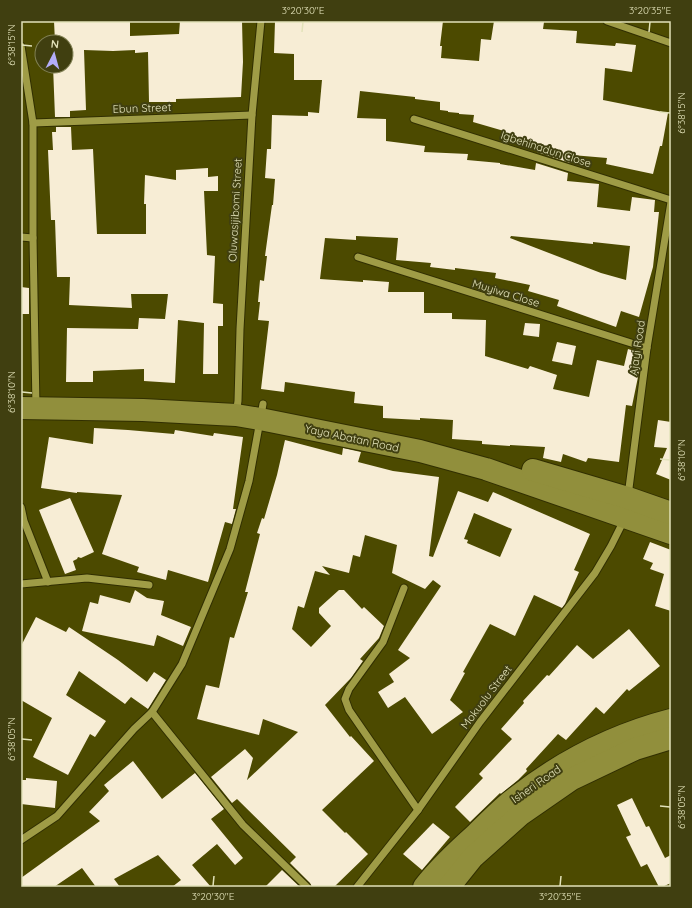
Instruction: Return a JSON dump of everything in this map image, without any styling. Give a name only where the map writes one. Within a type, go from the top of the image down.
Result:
[{"type":"main road","name":"Yaya Abatan Road","points":[[28,402],[143,410],[237,408],[262,412],[427,453],[627,507],[671,513]]},
{"type":"main road","name":"Yaya Abatan Road","points":[[627,507],[671,533]]},
{"type":"main road","name":"Isheri Road","points":[[426,886],[463,846],[509,802],[549,773],[590,751],[643,727],[671,720]]},
{"type":"main road","name":"Isheri Road","points":[[449,887],[473,857],[520,815],[572,779],[634,749],[671,738]]},
{"type":"street","name":"Oluwasijibomi Street","points":[[237,408],[252,115],[261,21]]},
{"type":"street","points":[[607,21],[671,43]]},
{"type":"street","points":[[21,46],[33,124],[33,238],[28,402]]},
{"type":"street","name":"Ebun Street","points":[[33,124],[252,115]]},
{"type":"street","name":"Igbehinadun Close","points":[[414,119],[671,201]]},
{"type":"street","name":"Ajayi Road","points":[[627,507],[647,348],[669,230],[671,201]]},
{"type":"street","points":[[21,237],[33,238]]},
{"type":"street","name":"Muyiwa Close","points":[[358,257],[647,348]]},
{"type":"street","points":[[21,840],[57,816],[152,712],[182,664],[230,550],[250,480],[262,412]]},
{"type":"street","points":[[21,507],[24,521],[48,582]]},
{"type":"street","name":"Mokuolu Street","points":[[357,887],[418,810],[480,722],[595,573],[611,546],[627,507]]},
{"type":"street","points":[[21,584],[87,578],[149,585]]},
{"type":"street","points":[[404,588],[383,642],[349,689],[345,699],[349,710],[418,810]]},
{"type":"street","points":[[152,712],[243,825],[307,887]]},
{"type":"building","points":[[54,21],[130,21],[130,36],[179,34],[180,21],[242,21],[243,62],[241,97],[176,99],[176,102],[149,102],[148,52],[135,53],[135,50],[84,50],[86,110],[70,111],[70,117],[55,117],[53,74],[74,74],[74,34],[55,34]]},
{"type":"building","points":[[275,21],[443,21],[440,46],[442,46],[441,58],[479,61],[481,39],[491,40],[494,21],[544,22],[543,29],[577,31],[576,43],[615,46],[616,43],[636,45],[632,72],[605,68],[603,100],[668,113],[662,146],[660,146],[653,174],[606,164],[607,158],[572,155],[570,163],[537,152],[537,145],[504,134],[504,131],[473,122],[474,115],[440,110],[440,102],[415,99],[415,97],[360,91],[357,118],[386,119],[386,141],[425,146],[424,152],[468,154],[467,160],[500,163],[535,170],[536,163],[568,173],[567,181],[599,184],[597,207],[630,211],[632,197],[655,200],[654,212],[659,212],[653,267],[639,317],[621,311],[616,327],[557,306],[559,300],[528,291],[530,285],[495,278],[496,273],[455,268],[455,270],[430,267],[431,263],[396,260],[398,238],[356,236],[356,240],[325,238],[320,279],[389,282],[388,292],[424,292],[424,313],[452,313],[452,319],[486,320],[485,356],[528,369],[530,366],[557,375],[553,389],[589,397],[597,360],[624,366],[628,349],[641,353],[632,406],[626,405],[619,462],[588,458],[586,462],[563,454],[561,462],[543,458],[545,447],[482,444],[482,441],[452,439],[453,420],[383,418],[383,406],[354,403],[355,392],[285,382],[284,392],[261,389],[269,321],[258,320],[260,302],[258,302],[260,280],[264,281],[267,256],[265,256],[273,205],[275,179],[265,178],[267,149],[271,149],[272,115],[308,116],[308,112],[319,113],[322,80],[294,80],[294,54],[274,53]],"holes":[[[511,236],[593,244],[593,242],[630,246],[626,280],[601,273],[510,238]]]},
{"type":"building","points":[[56,127],[71,127],[72,150],[93,149],[97,234],[146,234],[146,204],[144,204],[145,175],[176,180],[176,170],[208,168],[208,177],[218,176],[218,191],[204,191],[207,255],[215,256],[213,303],[223,304],[223,326],[218,326],[218,374],[203,374],[204,323],[178,320],[175,383],[144,381],[144,369],[93,371],[93,382],[66,382],[67,328],[138,329],[139,318],[165,319],[168,294],[131,294],[132,308],[69,305],[70,277],[57,277],[55,220],[51,220],[48,150],[53,150],[52,132],[56,132]]},
{"type":"building","points":[[21,287],[29,288],[29,314],[21,314]]},
{"type":"building","points":[[525,323],[540,324],[539,337],[523,335]]},
{"type":"building","points":[[557,342],[576,346],[572,365],[552,361]]},
{"type":"building","points":[[658,420],[671,422],[671,480],[656,474],[667,448],[654,447]]},
{"type":"building","points":[[94,428],[174,434],[175,430],[213,436],[214,433],[243,437],[233,509],[236,509],[232,524],[225,522],[208,582],[168,570],[166,580],[137,572],[139,567],[102,554],[122,495],[77,493],[41,488],[49,437],[93,444]]},
{"type":"building","points":[[285,440],[342,455],[343,448],[361,452],[358,462],[393,471],[439,477],[429,556],[433,557],[458,491],[488,502],[493,492],[590,534],[574,570],[579,572],[562,608],[534,595],[515,636],[490,624],[463,672],[465,673],[450,700],[463,712],[432,734],[405,697],[388,708],[378,692],[394,682],[389,674],[410,658],[398,650],[441,586],[433,580],[425,589],[392,573],[397,545],[365,535],[360,557],[353,555],[349,573],[322,566],[330,575],[315,571],[304,608],[298,606],[292,629],[311,647],[331,626],[319,613],[319,608],[339,590],[344,590],[362,609],[364,607],[384,626],[379,638],[360,659],[363,661],[351,678],[325,705],[350,737],[351,736],[374,761],[322,810],[368,854],[334,887],[312,887],[310,883],[290,863],[296,857],[237,799],[232,803],[211,777],[245,749],[253,758],[247,780],[298,732],[263,719],[259,735],[197,719],[206,685],[219,688],[230,637],[234,638],[248,592],[245,592],[260,534],[257,533],[262,518],[264,519],[277,475]],"holes":[[[474,513],[512,529],[500,557],[467,543],[468,540],[464,539]]]},
{"type":"building","points":[[70,498],[94,552],[81,558],[78,557],[73,561],[76,570],[65,574],[39,510]]},
{"type":"building","points":[[650,542],[671,550],[671,611],[655,606],[664,574],[650,569],[653,563],[643,559]]},
{"type":"building","points":[[135,590],[147,598],[164,601],[161,615],[191,627],[183,646],[157,635],[154,646],[82,631],[90,602],[98,604],[100,595],[130,603]]},
{"type":"building","points":[[36,617],[66,632],[69,627],[118,660],[147,682],[154,672],[166,680],[148,709],[131,697],[125,704],[79,671],[66,695],[106,721],[95,737],[90,734],[68,775],[33,757],[52,718],[21,700],[21,646]]},
{"type":"building","points":[[629,629],[660,666],[629,691],[627,689],[604,714],[596,707],[566,740],[558,734],[518,780],[501,794],[500,793],[470,822],[455,807],[483,778],[479,774],[512,739],[501,729],[524,703],[523,701],[547,675],[549,676],[577,645],[593,659]]},
{"type":"building","points":[[133,761],[162,799],[195,773],[224,809],[211,819],[243,858],[235,865],[217,844],[192,865],[211,887],[172,887],[181,880],[158,855],[114,879],[120,887],[96,887],[82,868],[54,887],[21,887],[21,878],[100,821],[89,812],[109,791],[104,785]]},
{"type":"building","points":[[26,778],[57,781],[55,808],[21,804],[21,780],[26,780]]},
{"type":"building","points":[[632,798],[646,827],[649,826],[665,858],[671,855],[671,883],[662,887],[659,887],[647,864],[641,867],[626,837],[631,835],[617,805]]},
{"type":"building","points":[[433,823],[450,837],[422,870],[403,854]]},
{"type":"building","points":[[282,870],[300,887],[265,887]]}]
